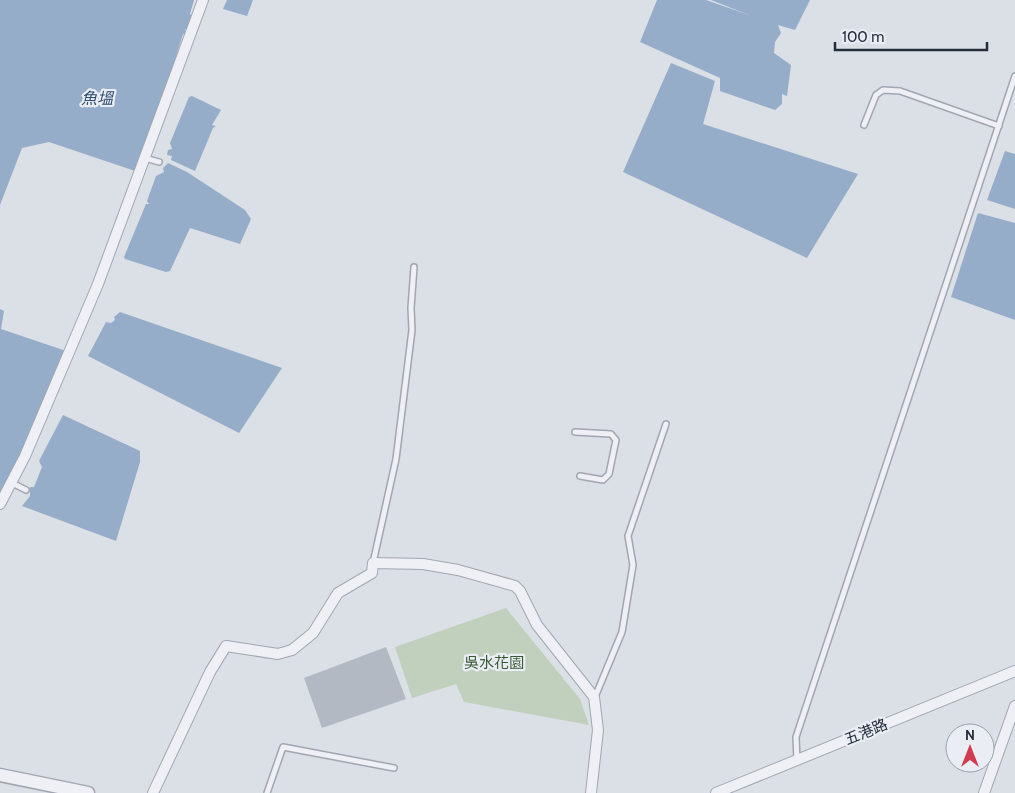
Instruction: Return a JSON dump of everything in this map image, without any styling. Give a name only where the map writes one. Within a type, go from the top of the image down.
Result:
[{"type":"street","points":[[0,504],[12,483],[98,284],[203,0]]},
{"type":"street","points":[[153,793],[210,672],[226,646],[278,654],[292,650],[313,633],[338,593],[372,573],[373,562],[423,564],[458,570],[515,586],[520,591],[537,625],[594,697],[598,730],[592,793]]},
{"type":"street","name":"五港路","points":[[716,793],[1015,671]]},
{"type":"street","points":[[984,793],[1015,706]]},
{"type":"street","points":[[0,775],[88,793]]},
{"type":"lane","points":[[797,761],[796,737],[1015,76]]},
{"type":"lane","points":[[864,125],[876,95],[883,90],[900,91],[999,126]]},
{"type":"lane","points":[[145,158],[159,162]]},
{"type":"lane","points":[[373,562],[396,459],[412,330],[411,308],[414,267]]},
{"type":"lane","points":[[594,697],[622,632],[633,565],[628,536],[666,424]]},
{"type":"lane","points":[[575,432],[611,434],[616,440],[609,474],[603,480],[580,476]]},
{"type":"lane","points":[[12,483],[26,490]]},
{"type":"lane","points":[[267,793],[283,747],[394,768]]},
{"type":"green space","name":"吳水花園","points":[[506,608],[580,699],[589,725],[464,702],[456,684],[412,698],[395,647]]},
{"type":"water","name":"魚塭","points":[[0,0],[194,0],[190,14],[193,17],[188,29],[185,29],[186,35],[183,34],[176,56],[184,60],[144,174],[49,142],[22,148],[0,205]]},
{"type":"water","points":[[227,0],[253,0],[247,16],[223,9]]},
{"type":"water","points":[[657,0],[706,0],[749,15],[711,0],[810,0],[795,30],[778,25],[781,33],[775,42],[774,53],[791,65],[787,96],[782,94],[782,104],[775,110],[720,91],[720,78],[640,42]]},
{"type":"water","points":[[671,63],[715,81],[703,124],[858,174],[807,258],[623,172]]},
{"type":"water","points":[[192,96],[221,110],[212,125],[216,126],[213,128],[195,171],[171,160],[172,156],[167,155],[168,150],[172,149],[170,143],[189,97]]},
{"type":"water","points":[[1005,151],[1015,154],[1015,209],[987,200]]},
{"type":"water","points":[[168,163],[187,172],[245,210],[251,219],[240,244],[190,228],[170,271],[166,272],[125,259],[124,257],[146,204],[149,204],[147,201],[156,176],[164,172],[163,168]]},
{"type":"water","points":[[978,213],[1015,223],[1015,320],[951,297]]},
{"type":"water","points":[[0,309],[4,311],[1,329],[69,352],[25,460],[0,509]]},
{"type":"water","points":[[120,312],[282,368],[239,433],[88,356],[106,322],[111,323]]},
{"type":"water","points":[[63,415],[140,451],[140,462],[116,541],[22,506],[30,496],[30,487],[34,487],[42,467],[39,461]]},
{"type":"building","points":[[386,647],[406,699],[322,728],[304,678]]}]
